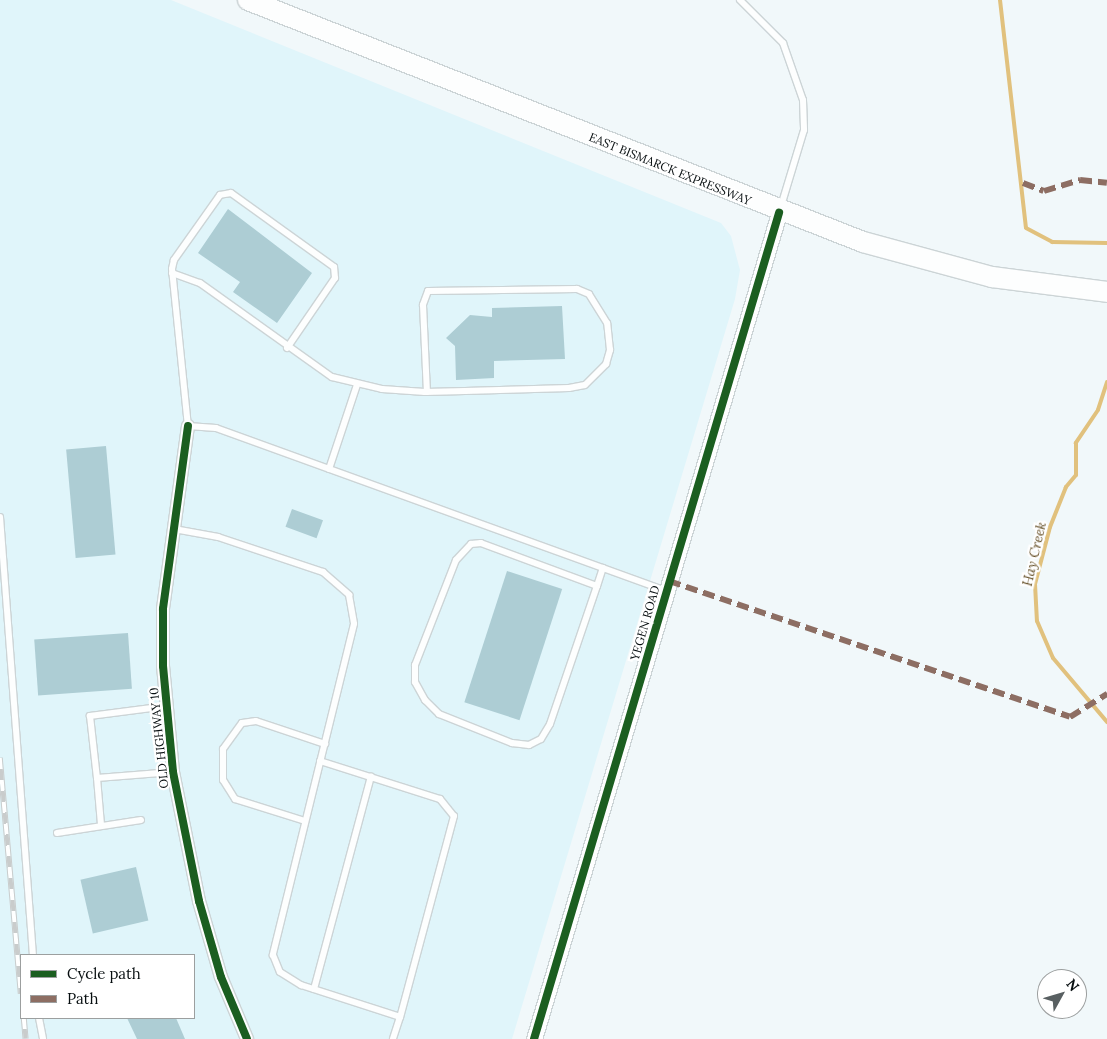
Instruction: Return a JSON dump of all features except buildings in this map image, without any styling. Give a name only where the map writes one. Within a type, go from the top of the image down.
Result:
[{"type":"main road","name":"EAST BISMARCK EXPRESSWAY","points":[[248,0],[779,213],[951,268],[1107,292]]},
{"type":"street","name":"YEGEN ROAD","points":[[534,1039],[779,213]]},
{"type":"street","name":"OLD HIGHWAY 10","points":[[188,426],[172,529],[163,609],[167,706],[173,772],[199,901],[221,977],[247,1039]]},
{"type":"lane","points":[[740,0],[783,43],[803,100],[804,130],[779,213]]},
{"type":"lane","points":[[287,348],[336,272],[329,262],[231,193],[217,197],[174,260],[172,273],[188,426],[216,428],[666,591]]},
{"type":"lane","points":[[172,273],[200,283],[287,348],[332,377],[357,385],[427,392],[585,385],[606,364],[610,350],[607,323],[589,294],[577,289],[433,289],[423,299],[427,392]]},
{"type":"lane","points":[[330,469],[357,385]]},
{"type":"lane","points":[[0,517],[33,954]]},
{"type":"lane","points":[[172,529],[218,537],[323,572],[349,595],[354,624],[273,956],[288,978],[314,989],[400,1016]]},
{"type":"lane","points":[[597,586],[481,543],[471,544],[456,560],[415,665],[415,682],[424,700],[439,714],[512,743],[529,744],[541,739],[597,586],[603,568]]},
{"type":"lane","points":[[101,825],[90,716],[167,706]]},
{"type":"lane","points":[[306,821],[235,799],[223,780],[223,749],[242,723],[256,721],[325,744]]},
{"type":"lane","points":[[320,761],[440,799],[454,816],[393,1039]]},
{"type":"lane","points":[[97,778],[173,772]]},
{"type":"lane","points":[[314,989],[371,777]]},
{"type":"lane","points":[[57,832],[141,820]]},
{"type":"lane","points":[[39,1019],[43,1039]]},
{"type":"shaded area","points":[[0,0],[171,0],[721,223],[731,236],[740,270],[735,299],[512,1039],[0,1039]]},
{"type":"waterway","points":[[1000,0],[1026,228],[1052,242],[1107,243]]},
{"type":"waterway","name":"Hay Creek","points":[[1107,382],[1098,410],[1076,443],[1076,475],[1066,487],[1050,527],[1035,584],[1037,621],[1053,658],[1107,722]]},
{"type":"railway","points":[[0,758],[20,983]]},
{"type":"railway","points":[[24,1019],[26,1039]]},
{"type":"marked path","points":[[1023,183],[1044,191],[1080,180],[1107,183]]},
{"type":"marked path","points":[[669,581],[1070,717],[1107,694]]},
{"type":"cycle path","points":[[534,1039],[779,213]]},
{"type":"cycle path","points":[[188,426],[163,609],[163,666],[173,772],[199,901],[221,977],[247,1039]]}]
